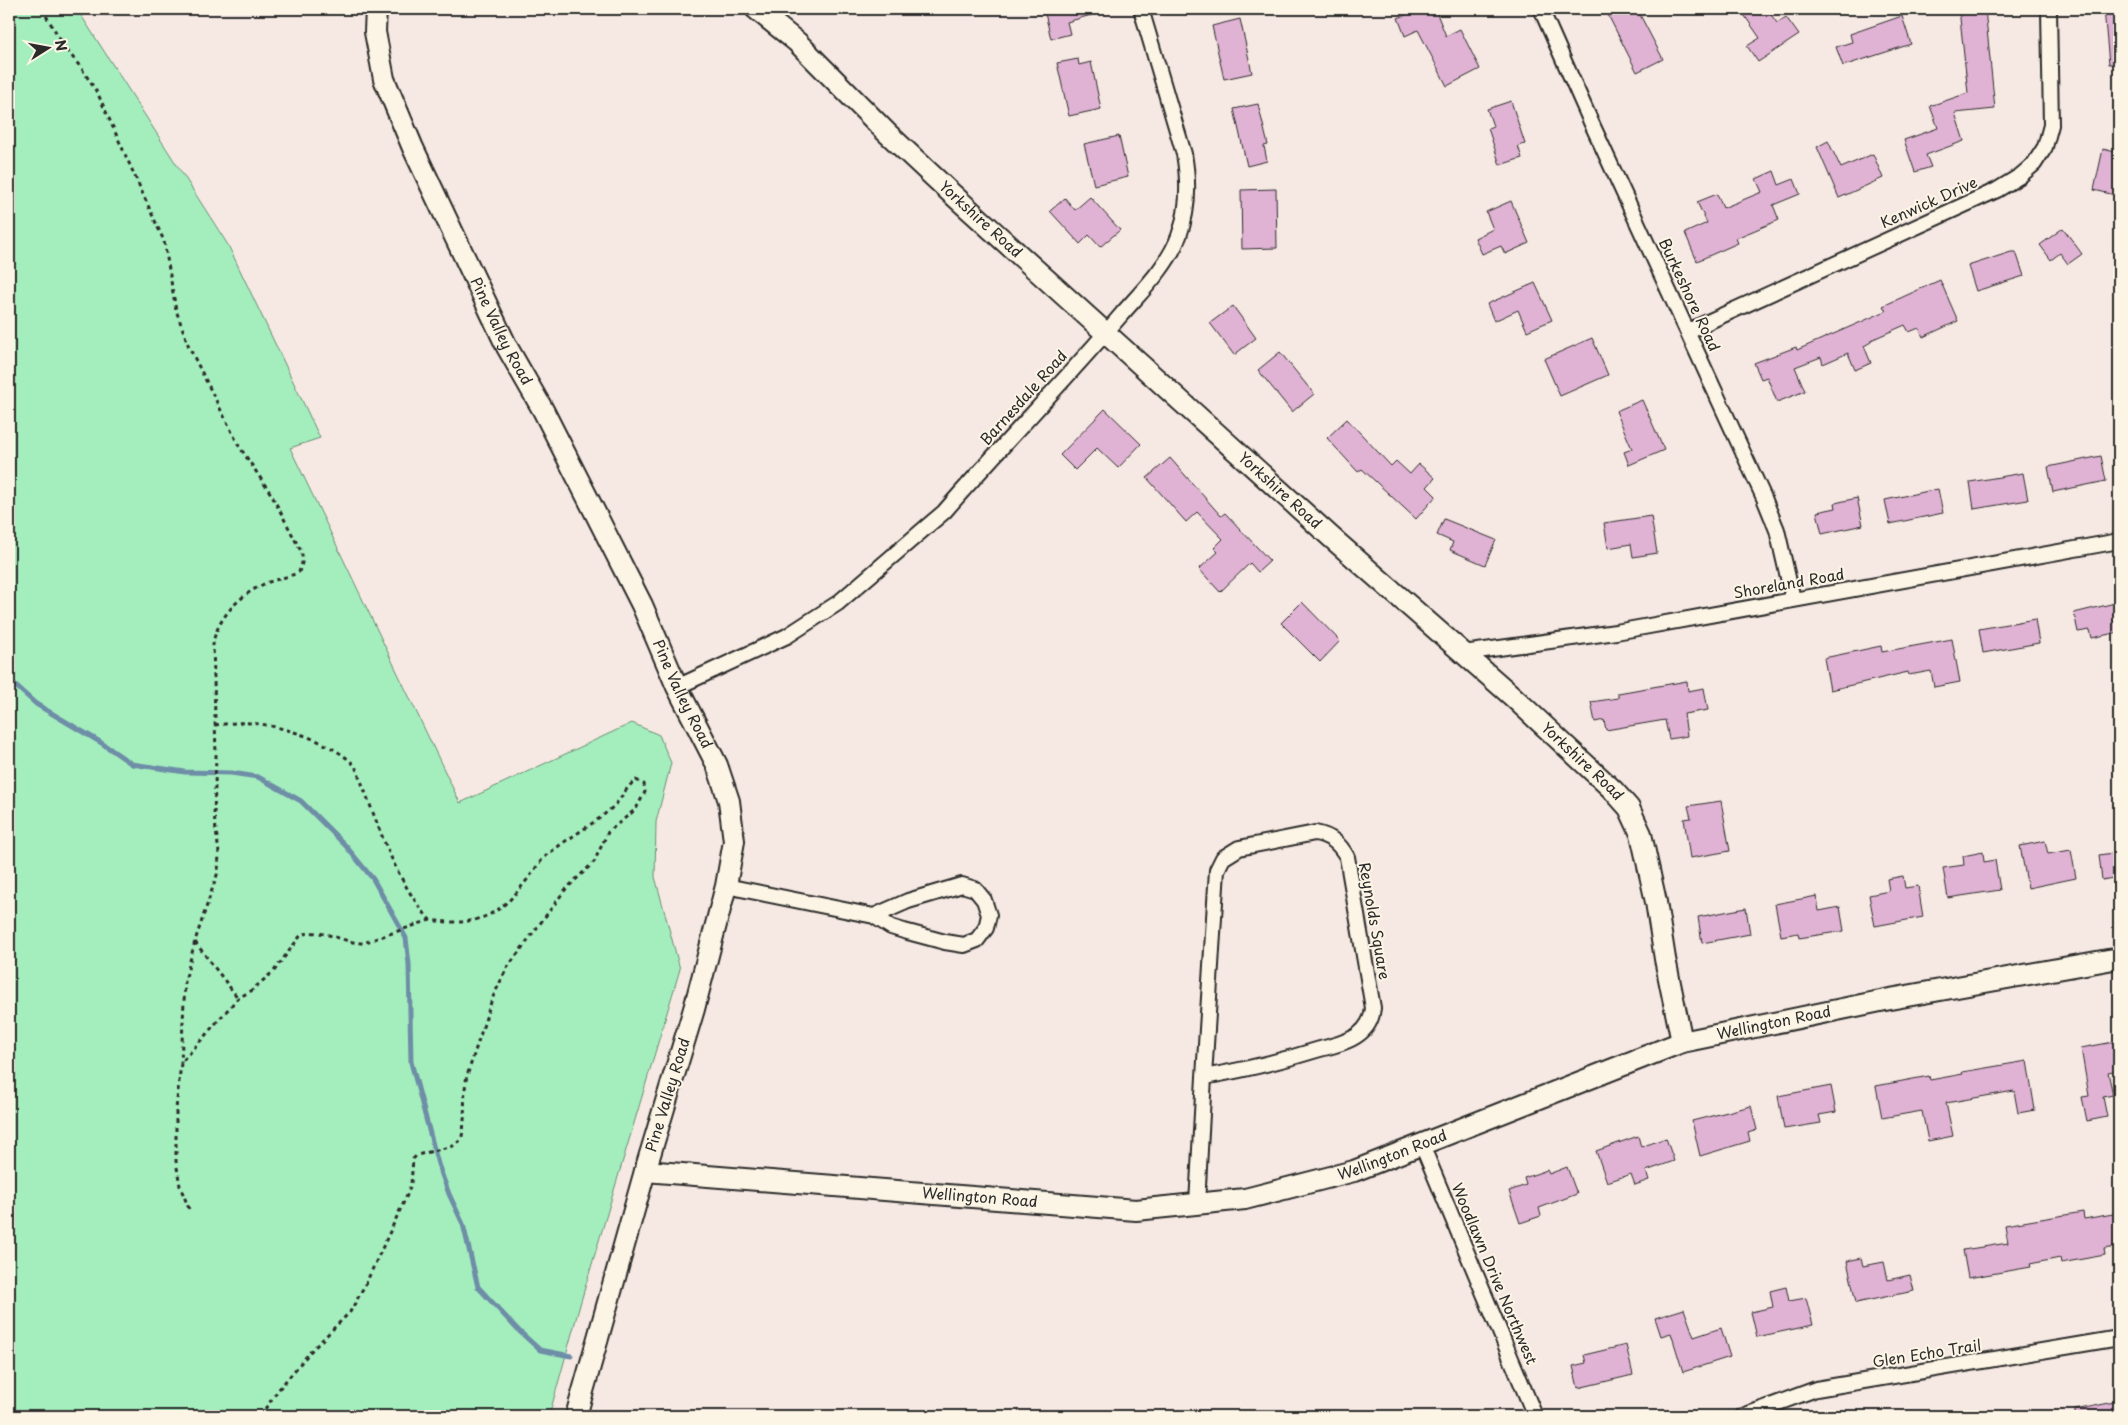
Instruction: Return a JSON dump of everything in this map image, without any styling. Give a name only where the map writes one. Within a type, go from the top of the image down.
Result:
[{"type":"street","name":"Pine Valley Road","points":[[376,9],[375,32],[384,79],[413,148],[503,338],[543,410],[642,605],[678,687],[717,764],[729,801],[734,841],[726,886],[694,1009],[645,1171],[576,1416]]},
{"type":"street","name":"Yorkshire Road","points":[[756,9],[797,42],[936,180],[1332,538],[1600,775],[1629,808],[1641,834],[1656,902],[1665,959],[1682,1042]]},
{"type":"street","name":"Barnesdale Road","points":[[678,687],[787,636],[838,603],[882,567],[944,512],[1106,333],[1157,273],[1171,253],[1179,236],[1188,192],[1184,154],[1141,9]]},
{"type":"street","name":"Burkeshore Road","points":[[1541,9],[1764,498],[1777,530],[1793,599]]},
{"type":"street","name":"Kenwick Drive","points":[[1688,331],[1997,190],[2020,176],[2034,164],[2045,147],[2051,124],[2049,9]]},
{"type":"street","name":"Shoreland Road","points":[[1463,653],[1616,632],[2119,541]]},
{"type":"street","name":"Reynolds Square","points":[[1197,1204],[1204,1077],[1217,870],[1223,858],[1239,848],[1315,833],[1325,835],[1342,848],[1347,857],[1373,1008],[1372,1018],[1358,1036],[1333,1045],[1284,1060],[1204,1077]]},
{"type":"street","points":[[726,886],[874,916],[891,927],[945,942],[964,945],[977,940],[986,928],[989,915],[984,900],[975,889],[962,885],[908,901],[874,916]]},
{"type":"street","name":"Wellington Road","points":[[645,1171],[1136,1210],[1245,1199],[1354,1171],[1682,1042],[1890,999],[2119,958]]},
{"type":"street","name":"Woodlawn Drive Northwest","points":[[1422,1144],[1536,1416]]},
{"type":"street","name":"Glen Echo Trail","points":[[1743,1416],[1816,1388],[2119,1338]]},
{"type":"path","points":[[42,9],[66,49],[98,94],[164,241],[181,329],[239,446],[271,494],[302,553],[302,563],[299,572],[256,589],[233,608],[219,624],[213,642],[216,756],[214,815],[219,853],[218,872],[195,941],[185,981],[176,1109],[176,1161],[180,1186],[189,1209]]},
{"type":"path","points":[[215,725],[249,723],[282,728],[324,744],[347,758],[355,766],[395,869],[418,906],[430,920]]},
{"type":"path","points":[[180,1062],[238,998],[264,981],[301,935],[309,932],[319,932],[355,943],[363,943],[430,920],[467,922],[482,919],[498,911],[525,882],[543,858],[615,806],[631,784],[636,780],[644,784],[645,792],[636,809],[608,832],[594,862],[565,890],[541,920],[498,983],[463,1092],[465,1124],[462,1140],[453,1146],[417,1155],[413,1159],[411,1184],[408,1193],[366,1283],[350,1312],[310,1352],[279,1389],[260,1416]]},
{"type":"path","points":[[195,941],[238,998]]},
{"type":"green space","points":[[9,9],[77,9],[228,245],[320,438],[290,448],[460,803],[632,723],[659,735],[671,763],[656,822],[655,877],[680,969],[581,1301],[549,1416],[9,1416]]},
{"type":"building","points":[[1044,9],[1097,9],[1098,13],[1067,22],[1070,34],[1051,39]]},
{"type":"building","points":[[1406,9],[1435,9],[1446,36],[1460,29],[1480,69],[1447,86],[1418,30],[1405,36],[1398,18],[1408,14]]},
{"type":"building","points":[[1605,9],[1637,9],[1663,59],[1637,72]]},
{"type":"building","points":[[1740,9],[1767,9],[1777,23],[1786,17],[1799,35],[1758,62],[1747,46],[1760,38]]},
{"type":"building","points":[[1959,9],[1985,9],[1995,109],[1955,113],[1964,141],[1926,155],[1931,167],[1915,172],[1904,140],[1938,128],[1930,106],[1968,93]]},
{"type":"building","points":[[2104,9],[2119,9],[2119,64],[2109,64]]},
{"type":"building","points":[[1902,16],[1911,44],[1843,66],[1836,47],[1852,42],[1850,34]]},
{"type":"building","points":[[1240,19],[1252,73],[1224,79],[1212,26]]},
{"type":"building","points":[[1078,59],[1079,65],[1091,62],[1101,109],[1069,116],[1057,63]]},
{"type":"building","points":[[1511,101],[1525,144],[1518,146],[1522,158],[1500,165],[1488,128],[1493,126],[1487,109]]},
{"type":"building","points":[[1258,104],[1268,145],[1264,146],[1267,161],[1247,166],[1234,109]]},
{"type":"building","points":[[1119,136],[1128,177],[1094,185],[1084,144]]},
{"type":"building","points":[[1828,141],[1841,168],[1873,154],[1883,178],[1839,198],[1817,147]]},
{"type":"building","points":[[2103,149],[2119,153],[2119,196],[2094,190]]},
{"type":"building","points":[[1774,171],[1779,185],[1794,179],[1800,194],[1773,205],[1779,220],[1736,238],[1738,243],[1697,261],[1685,233],[1707,223],[1697,202],[1717,194],[1723,208],[1762,192],[1756,179]]},
{"type":"building","points":[[1276,189],[1277,248],[1242,249],[1241,190]]},
{"type":"building","points":[[1090,197],[1120,230],[1100,247],[1089,235],[1080,244],[1050,211],[1065,198],[1075,210]]},
{"type":"building","points":[[1511,201],[1529,243],[1505,254],[1501,246],[1482,254],[1475,238],[1493,229],[1486,212]]},
{"type":"building","points":[[2063,228],[2082,254],[2068,264],[2060,253],[2051,260],[2040,245]]},
{"type":"building","points":[[2016,252],[2024,276],[1976,291],[1968,266]]},
{"type":"building","points":[[1940,280],[1958,321],[1923,337],[1919,328],[1909,332],[1905,325],[1871,340],[1871,342],[1864,346],[1871,363],[1855,370],[1848,353],[1823,364],[1821,357],[1795,367],[1805,391],[1777,402],[1767,377],[1761,379],[1754,363],[1796,347],[1797,350],[1886,311],[1883,306]]},
{"type":"building","points":[[1535,283],[1552,320],[1527,331],[1518,310],[1494,321],[1487,304]]},
{"type":"building","points":[[1233,306],[1256,338],[1234,355],[1210,323]]},
{"type":"building","points":[[1592,338],[1608,375],[1560,396],[1544,359]]},
{"type":"building","points":[[1280,352],[1314,394],[1292,412],[1258,370]]},
{"type":"building","points":[[1642,400],[1664,450],[1629,465],[1624,452],[1632,449],[1616,411]]},
{"type":"building","points":[[1105,409],[1141,444],[1118,468],[1097,448],[1075,470],[1060,455]]},
{"type":"building","points":[[1347,419],[1391,466],[1396,461],[1410,474],[1419,464],[1435,478],[1427,487],[1436,496],[1416,519],[1362,469],[1358,472],[1327,438]]},
{"type":"building","points":[[2101,456],[2106,481],[2053,492],[2048,467]]},
{"type":"building","points":[[1170,458],[1221,516],[1225,513],[1270,561],[1258,572],[1250,563],[1220,592],[1199,569],[1218,552],[1214,548],[1223,539],[1197,512],[1186,522],[1147,478]]},
{"type":"building","points":[[2023,473],[2028,500],[1974,509],[1970,482]]},
{"type":"building","points":[[1938,489],[1943,513],[1890,524],[1885,500]]},
{"type":"building","points":[[1857,498],[1863,525],[1822,534],[1817,512],[1836,508],[1835,503]]},
{"type":"building","points":[[1651,516],[1657,553],[1633,557],[1631,544],[1608,548],[1604,523]]},
{"type":"building","points":[[1444,519],[1496,540],[1485,565],[1450,550],[1453,542],[1437,535]]},
{"type":"building","points":[[1302,602],[1340,641],[1320,662],[1281,623]]},
{"type":"building","points":[[2115,603],[2119,632],[2092,638],[2090,630],[2078,632],[2074,613]]},
{"type":"building","points":[[2035,619],[2039,643],[1983,653],[1979,629]]},
{"type":"building","points":[[1952,639],[1960,682],[1934,687],[1931,671],[1909,675],[1908,672],[1830,690],[1824,658],[1881,646],[1882,652]]},
{"type":"building","points":[[1687,681],[1688,691],[1704,688],[1708,710],[1684,714],[1687,736],[1669,739],[1665,720],[1606,730],[1604,720],[1595,722],[1591,702],[1618,698],[1618,693]]},
{"type":"building","points":[[1721,801],[1730,851],[1690,858],[1684,819],[1691,818],[1688,806]]},
{"type":"building","points":[[2045,841],[2048,854],[2071,850],[2076,878],[2028,888],[2020,846]]},
{"type":"building","points":[[1983,852],[1984,862],[1995,860],[2000,890],[1948,898],[1943,868],[1964,865],[1963,856]]},
{"type":"building","points":[[2119,852],[2119,877],[2102,880],[2099,855]]},
{"type":"building","points":[[1903,876],[1905,888],[1918,886],[1923,917],[1875,926],[1869,895],[1889,891],[1887,879]]},
{"type":"building","points":[[1817,896],[1819,911],[1840,907],[1844,931],[1799,938],[1798,933],[1781,936],[1775,904]]},
{"type":"building","points":[[1746,908],[1750,934],[1702,943],[1698,917]]},
{"type":"building","points":[[2119,1041],[2119,1070],[2108,1072],[2113,1095],[2103,1097],[2107,1117],[2087,1121],[2082,1097],[2089,1096],[2081,1048]]},
{"type":"building","points":[[2027,1061],[2035,1110],[2018,1113],[2014,1091],[1946,1103],[1953,1136],[1928,1141],[1922,1111],[1882,1118],[1876,1086],[1929,1076],[1930,1080],[1963,1074],[1962,1072]]},
{"type":"building","points":[[1831,1086],[1836,1112],[1819,1115],[1821,1123],[1784,1129],[1778,1096]]},
{"type":"building","points":[[1751,1106],[1757,1130],[1748,1133],[1750,1141],[1700,1156],[1692,1121]]},
{"type":"building","points":[[1638,1136],[1641,1147],[1666,1138],[1674,1161],[1646,1171],[1649,1180],[1635,1185],[1631,1174],[1607,1182],[1596,1151]]},
{"type":"building","points":[[1567,1167],[1577,1194],[1539,1208],[1541,1216],[1520,1223],[1509,1191],[1526,1185],[1524,1178],[1547,1170],[1549,1174]]},
{"type":"building","points":[[2083,1212],[2084,1219],[2119,1213],[2119,1241],[2116,1242],[2116,1247],[2104,1249],[2105,1255],[2061,1263],[2060,1258],[2030,1264],[2031,1267],[1968,1278],[1963,1250],[2008,1243],[2005,1225]]},
{"type":"building","points":[[1861,1258],[1863,1266],[1884,1262],[1888,1280],[1910,1275],[1914,1291],[1856,1303],[1847,1261]]},
{"type":"building","points":[[1786,1287],[1789,1301],[1806,1298],[1813,1325],[1757,1337],[1751,1312],[1773,1307],[1770,1291]]},
{"type":"building","points":[[1684,1309],[1694,1337],[1721,1328],[1730,1357],[1683,1372],[1671,1333],[1661,1336],[1655,1318]]},
{"type":"building","points":[[1626,1345],[1633,1375],[1578,1388],[1573,1366],[1586,1363],[1584,1355]]},
{"type":"building","points":[[2119,1401],[2119,1416],[2075,1416],[2075,1410]]},
{"type":"waterway","points":[[9,680],[36,704],[100,742],[132,764],[185,772],[231,773],[258,777],[301,801],[345,845],[373,879],[406,938],[409,964],[411,1062],[438,1164],[463,1224],[478,1287],[518,1330],[540,1350],[571,1356]]}]
